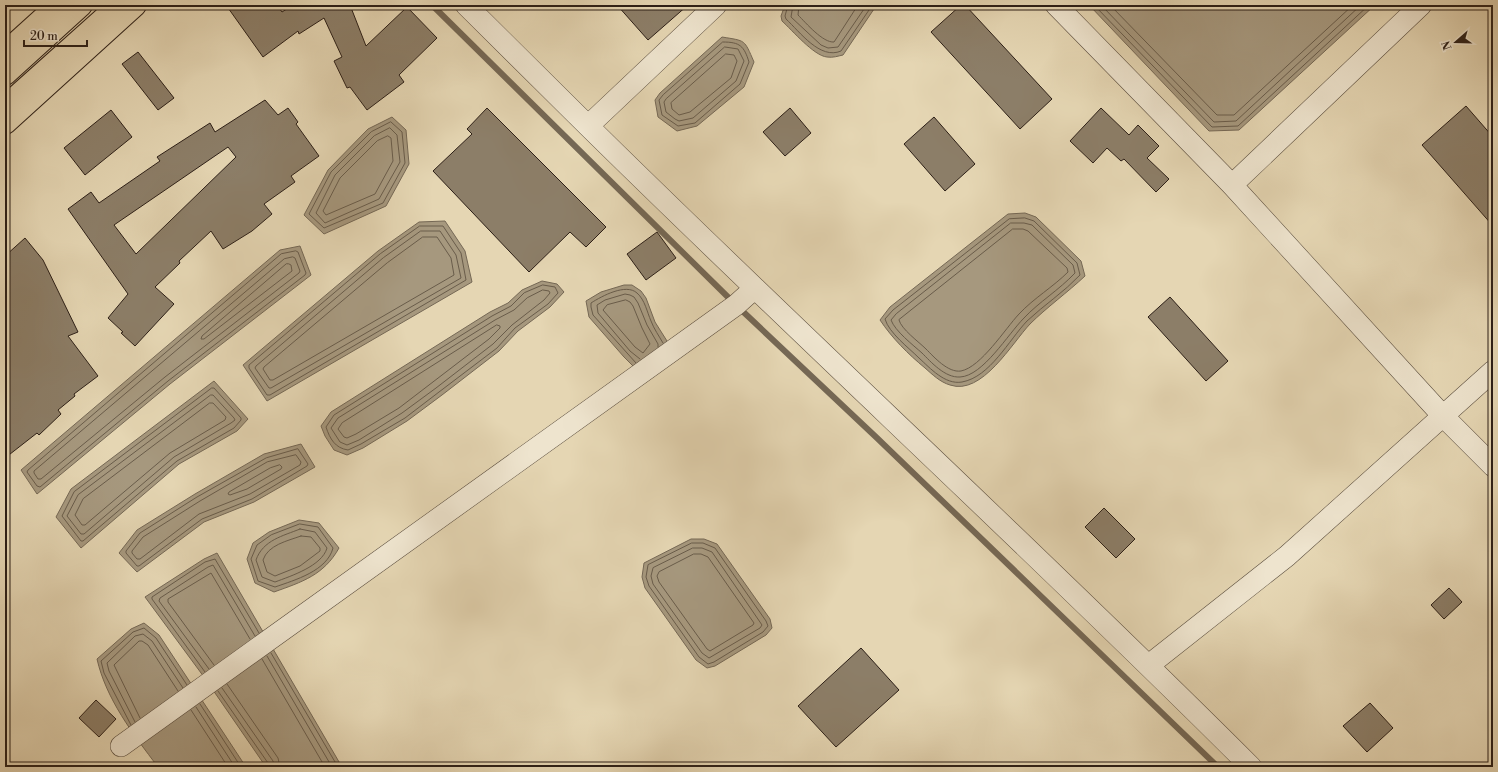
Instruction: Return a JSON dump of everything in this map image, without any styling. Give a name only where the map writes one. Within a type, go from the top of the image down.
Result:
[{"type":"main road","points":[[5,53],[58,5]]},
{"type":"main road","points":[[5,74],[81,5]]},
{"type":"main road","points":[[5,107],[119,5]]},
{"type":"main road","points":[[5,122],[135,5]]},
{"type":"street","points":[[466,5],[755,288],[1149,665],[1251,767]]},
{"type":"street","points":[[588,126],[716,5]]},
{"type":"street","points":[[1056,5],[1232,185],[1442,415],[1493,466]]},
{"type":"street","points":[[1232,185],[1421,5]]},
{"type":"street","points":[[121,746],[730,309],[755,288]]},
{"type":"street","points":[[1149,665],[1287,556],[1493,370]]},
{"type":"water","points":[[785,5],[873,5],[874,9],[843,55],[829,57],[822,56],[810,48],[782,21],[781,16]]},
{"type":"water","points":[[1089,5],[1375,5],[1239,130],[1209,131]]},
{"type":"water","points":[[722,37],[736,39],[743,42],[751,54],[754,62],[744,87],[697,126],[677,131],[658,117],[655,100],[660,93]]},
{"type":"water","points":[[392,117],[406,130],[409,164],[386,206],[324,234],[304,215],[328,170],[368,129]]},
{"type":"water","points":[[1025,213],[1036,217],[1081,261],[1085,276],[1030,324],[1005,355],[985,376],[973,383],[962,386],[946,384],[934,376],[906,351],[880,320],[890,307],[1008,214]]},
{"type":"water","points":[[445,221],[465,251],[472,282],[267,401],[243,365],[378,251],[419,222]]},
{"type":"water","points":[[300,246],[311,275],[170,384],[37,494],[21,470],[280,250]]},
{"type":"water","points":[[542,281],[557,284],[564,292],[550,307],[518,331],[499,351],[407,421],[363,448],[347,455],[334,450],[325,436],[321,426],[331,412],[490,312],[508,303],[522,290]]},
{"type":"water","points":[[624,285],[632,285],[641,291],[646,298],[655,322],[667,341],[667,351],[634,367],[589,317],[586,301],[601,292]]},
{"type":"water","points":[[214,381],[248,419],[237,431],[179,464],[81,548],[56,517],[71,489]]},
{"type":"water","points":[[301,444],[315,467],[254,502],[204,522],[137,572],[119,553],[137,530],[195,494],[264,454]]},
{"type":"water","points":[[299,520],[319,523],[339,548],[333,557],[319,571],[303,581],[274,592],[255,583],[247,559],[253,543],[269,532]]},
{"type":"water","points":[[691,539],[704,539],[717,544],[770,619],[772,628],[766,635],[715,666],[707,668],[696,660],[645,588],[642,577],[644,563]]},
{"type":"water","points":[[217,553],[342,767],[266,767],[204,677],[145,597],[204,559]]},
{"type":"water","points":[[144,623],[159,635],[246,767],[158,767],[139,742],[114,702],[101,674],[97,659],[131,629]]},
{"type":"building","points":[[226,5],[277,5],[282,12],[293,5],[350,5],[366,46],[407,7],[437,38],[399,75],[404,82],[367,110],[350,87],[347,88],[334,61],[342,57],[324,18],[299,34],[298,31],[263,57]]},
{"type":"building","points":[[617,5],[688,5],[648,40]]},
{"type":"building","points":[[961,5],[965,5],[1052,99],[1020,129],[931,32]]},
{"type":"building","points":[[138,52],[174,98],[158,110],[122,64]]},
{"type":"building","points":[[265,100],[278,115],[288,108],[298,122],[296,124],[319,156],[291,176],[295,182],[264,204],[272,214],[252,231],[223,249],[211,231],[179,261],[180,263],[155,287],[174,304],[135,346],[108,318],[128,294],[68,209],[91,192],[99,203],[160,161],[157,157],[210,123],[215,132]],"holes":[[[228,147],[236,157],[136,254],[114,225]]]},
{"type":"building","points":[[1466,106],[1493,137],[1493,226],[1422,145]]},
{"type":"building","points":[[487,108],[606,227],[586,247],[570,232],[529,272],[433,171],[472,134],[467,129]]},
{"type":"building","points":[[790,108],[811,133],[785,156],[763,132]]},
{"type":"building","points":[[1101,108],[1129,135],[1138,125],[1159,146],[1147,158],[1169,179],[1156,192],[1124,159],[1121,161],[1107,148],[1093,163],[1070,141]]},
{"type":"building","points":[[111,110],[132,137],[85,175],[64,148]]},
{"type":"building","points":[[934,117],[975,164],[945,191],[904,144]]},
{"type":"building","points":[[657,232],[676,258],[646,280],[627,254]]},
{"type":"building","points":[[25,238],[43,260],[78,332],[68,336],[98,376],[74,394],[75,396],[58,410],[61,414],[39,435],[37,433],[5,458],[5,256]]},
{"type":"building","points":[[1170,297],[1228,361],[1206,381],[1148,317]]},
{"type":"building","points":[[1104,508],[1135,539],[1116,558],[1085,527]]},
{"type":"building","points":[[1449,588],[1462,602],[1444,619],[1431,605]]},
{"type":"building","points":[[861,648],[899,690],[836,747],[798,706]]},
{"type":"building","points":[[96,700],[116,719],[99,737],[79,718]]},
{"type":"building","points":[[1370,703],[1393,728],[1367,752],[1343,726]]},
{"type":"waterway","points":[[432,5],[736,305],[877,438],[1218,767]]}]
